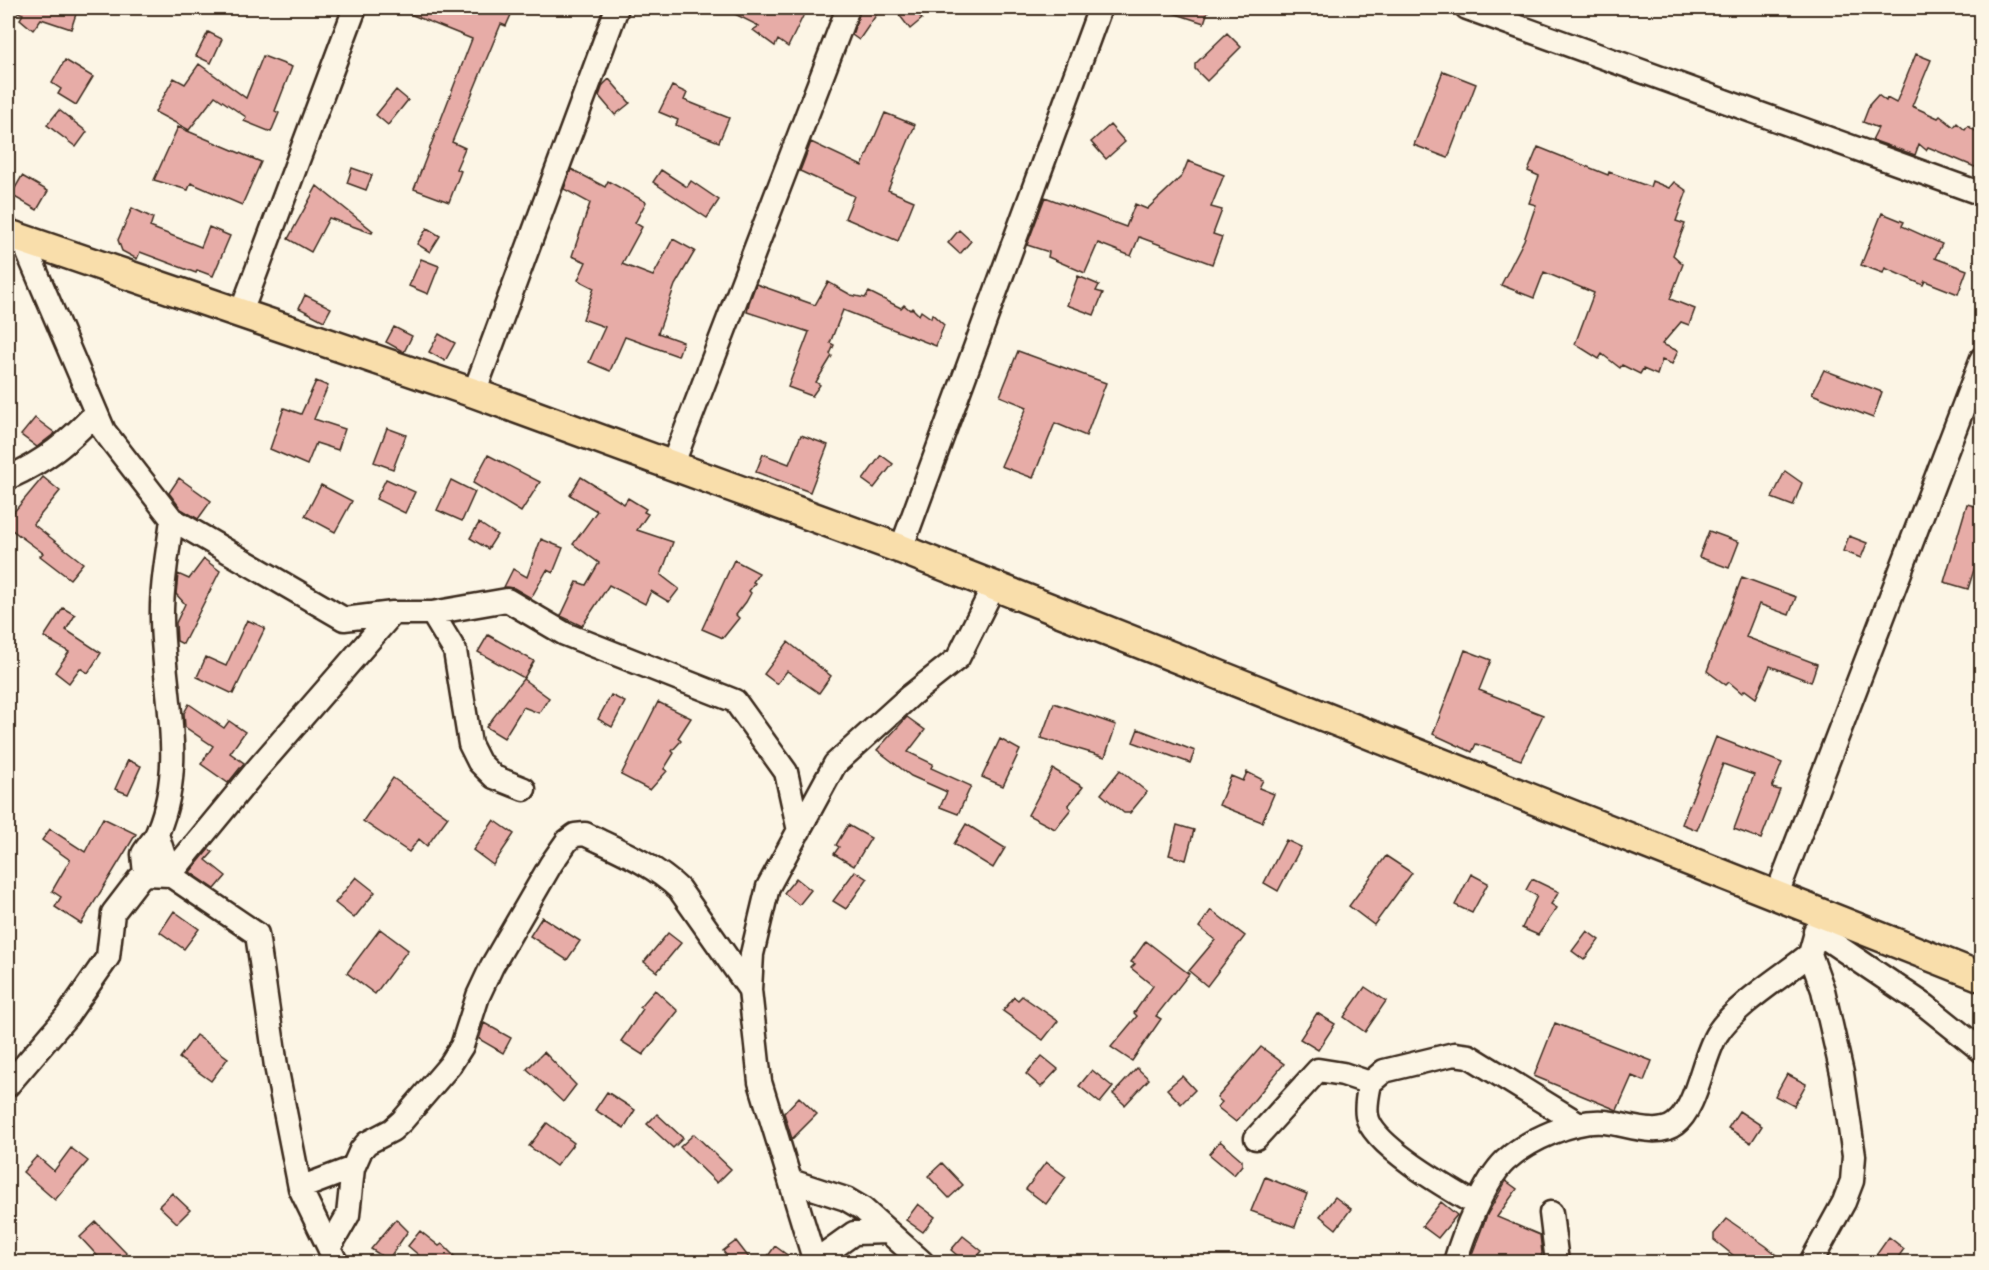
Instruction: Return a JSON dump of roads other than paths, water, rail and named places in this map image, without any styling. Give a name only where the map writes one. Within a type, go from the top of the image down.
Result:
[{"type":"main road","points":[[15,237],[474,393],[995,584],[1777,894],[1819,921],[1982,976]]},
{"type":"street","points":[[240,315],[355,8]]},
{"type":"street","points":[[474,393],[617,8]]},
{"type":"street","points":[[672,466],[848,8]]},
{"type":"street","points":[[901,549],[1100,8]]},
{"type":"street","points":[[1467,8],[1982,194]]},
{"type":"street","points":[[15,237],[104,431],[172,519],[344,619],[432,613],[507,600],[565,634],[735,701],[786,772],[799,831]]},
{"type":"street","points":[[1777,894],[1982,358]]},
{"type":"street","points":[[8,478],[41,462],[68,442],[96,412]]},
{"type":"street","points":[[145,874],[143,854],[157,834],[167,803],[173,773],[172,727],[162,622],[172,519]]},
{"type":"street","points":[[888,1232],[854,1233],[815,1262],[760,1082],[750,990],[752,954],[768,887],[835,764],[910,696],[958,658],[995,584]]},
{"type":"street","points":[[432,613],[454,651],[470,744],[479,762],[494,777],[524,789]]},
{"type":"street","points":[[170,874],[258,768],[393,614]]},
{"type":"street","points":[[157,834],[170,874]]},
{"type":"street","points":[[333,1255],[348,1215],[353,1168],[367,1143],[392,1130],[402,1121],[450,1065],[462,1046],[478,996],[492,966],[551,864],[567,841],[575,835],[585,834],[644,863],[668,878],[680,889],[750,990]]},
{"type":"street","points":[[8,1085],[67,1016],[108,957],[113,913],[139,879],[145,874],[170,874],[257,934],[276,1066],[300,1188],[333,1255]]},
{"type":"street","points":[[1811,1263],[1844,1202],[1851,1181],[1854,1156],[1842,1073],[1823,990],[1810,954],[1819,921],[1982,1052]]},
{"type":"street","points":[[1455,1263],[1477,1205],[1505,1162],[1546,1136],[1578,1123],[1603,1122],[1664,1131],[1677,1123],[1687,1110],[1705,1058],[1728,1019],[1810,954]]},
{"type":"street","points":[[1477,1205],[1431,1178],[1372,1129],[1367,1116],[1370,1083],[1384,1071],[1454,1054],[1469,1056],[1578,1123]]},
{"type":"street","points":[[1256,1138],[1318,1070],[1343,1074],[1370,1083]]},
{"type":"street","points":[[300,1188],[353,1168]]},
{"type":"street","points":[[791,1181],[846,1199],[875,1218],[922,1263]]},
{"type":"street","points":[[1551,1213],[1557,1263]]}]
